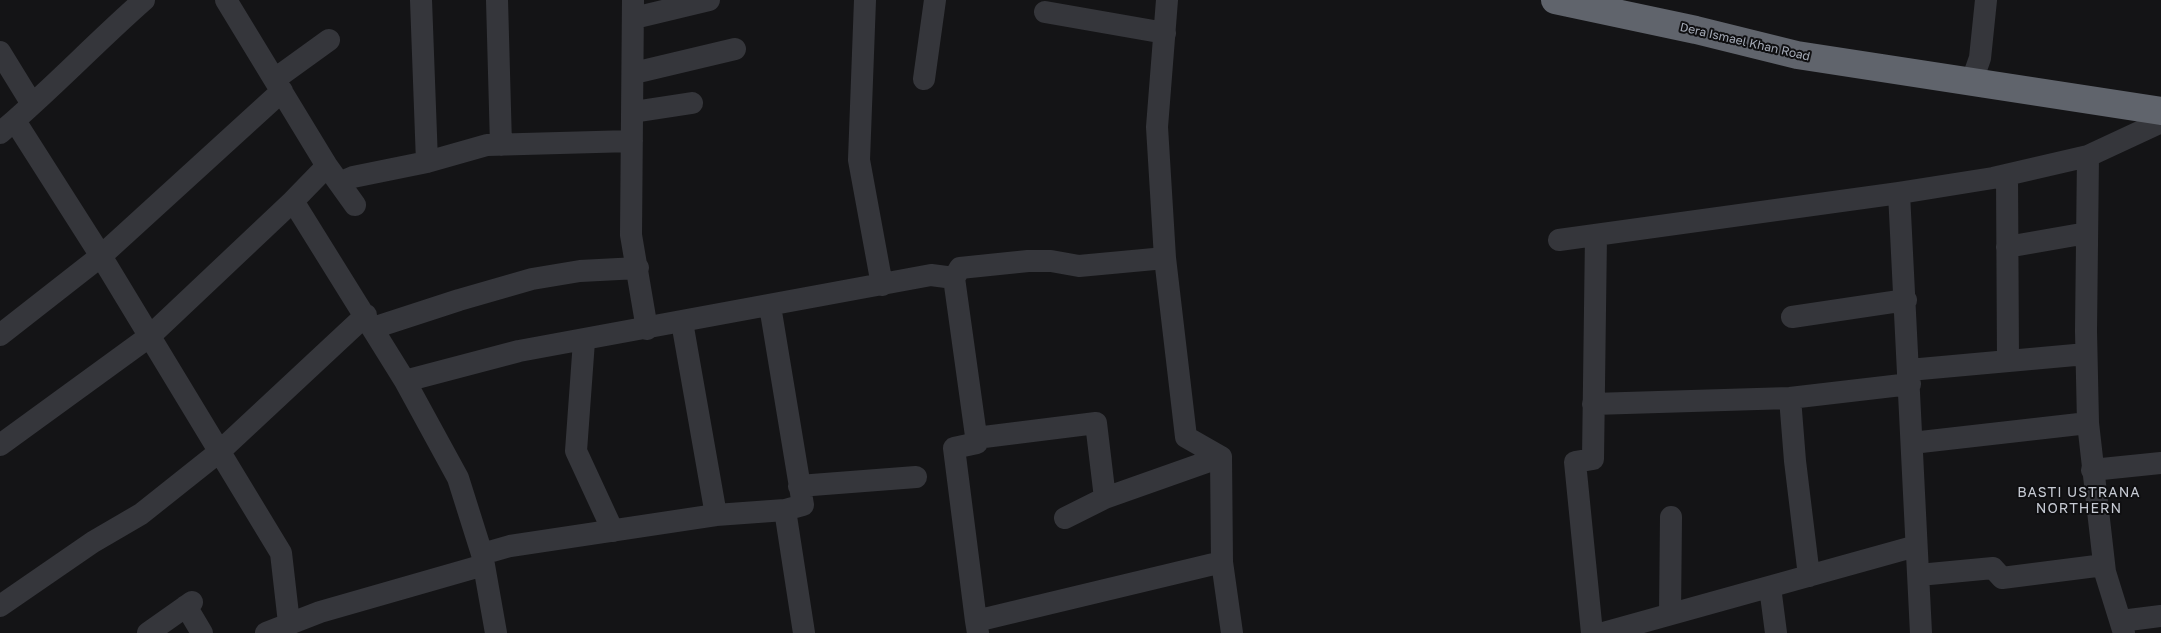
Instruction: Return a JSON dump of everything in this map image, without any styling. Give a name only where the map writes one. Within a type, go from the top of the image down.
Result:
[{"type":"highway","name":"Dera Ismael Khan Road","points":[[1555,0],[1696,30],[1797,55],[1985,80],[2031,92],[2161,110]]},
{"type":"highway","name":"Dera Ismael Khan Road","points":[[1634,0],[1800,39],[1953,66],[1985,80]]},
{"type":"street","points":[[226,0],[333,175],[355,205]]},
{"type":"street","points":[[421,0],[427,162]]},
{"type":"street","points":[[497,0],[501,145]]},
{"type":"street","points":[[647,328],[631,235],[634,9],[709,0]]},
{"type":"street","points":[[866,0],[859,160],[882,285]]},
{"type":"street","points":[[924,79],[935,0]]},
{"type":"street","points":[[1167,0],[1157,127],[1164,258],[1186,437],[1221,457]]},
{"type":"street","points":[[1985,80],[1980,58],[1986,0]]},
{"type":"street","points":[[131,5],[7,127],[101,256],[281,553],[289,623]]},
{"type":"street","points":[[1045,12],[1165,33]]},
{"type":"street","points":[[0,335],[101,256],[279,85],[329,40]]},
{"type":"street","points":[[634,73],[735,49]]},
{"type":"street","points":[[0,52],[32,104]]},
{"type":"street","points":[[633,112],[692,103]]},
{"type":"street","points":[[1560,240],[1899,193],[2007,175],[2088,156],[2161,122]]},
{"type":"street","points":[[0,445],[150,336],[293,201],[333,175],[353,177],[427,162],[487,145],[632,141]]},
{"type":"street","points":[[2088,156],[2086,354],[2088,422],[2104,565],[2123,627],[2161,616]]},
{"type":"street","points":[[2007,175],[2008,361]]},
{"type":"street","points":[[1899,193],[1906,300],[1921,633]]},
{"type":"street","points":[[293,201],[370,322],[458,478],[483,560],[496,633]]},
{"type":"street","points":[[2007,247],[2087,233]]},
{"type":"street","points":[[1596,235],[1593,458],[1575,462],[1603,633],[1916,546]]},
{"type":"street","points":[[1164,258],[1079,266],[1051,261],[1028,261],[960,268],[954,278],[977,443],[954,448],[977,627],[1222,562]]},
{"type":"street","points":[[0,606],[93,542],[141,514],[219,452],[370,322],[532,280],[580,271],[638,268]]},
{"type":"street","points":[[405,381],[519,351],[584,341],[931,276],[954,278]]},
{"type":"street","points":[[1792,317],[1906,300]]},
{"type":"street","points":[[266,633],[320,612],[483,560],[510,546],[716,515],[785,510],[803,505],[770,306]]},
{"type":"street","points":[[682,322],[716,515]]},
{"type":"street","points":[[584,341],[576,451],[613,531]]},
{"type":"street","points":[[1593,404],[1790,398],[2008,361],[2086,354]]},
{"type":"street","points":[[1790,398],[1795,461],[1809,576]]},
{"type":"street","points":[[1912,444],[2088,422]]},
{"type":"street","points":[[976,438],[1096,423],[1104,498]]},
{"type":"street","points":[[1065,518],[1104,498],[1221,457]]},
{"type":"street","points":[[1221,457],[1222,562],[1232,633]]},
{"type":"street","points":[[2092,470],[2161,463]]},
{"type":"street","points":[[799,486],[916,477]]},
{"type":"street","points":[[785,510],[804,633]]},
{"type":"street","points":[[1670,614],[1671,516]]},
{"type":"street","points":[[1918,575],[1993,568],[2002,578],[2104,565]]},
{"type":"street","points":[[1770,587],[1776,633]]},
{"type":"street","points":[[148,633],[189,604],[202,633]]},
{"type":"district","name":"BASTI USTRANA NORTHERN","points":[[2079,502]]}]
